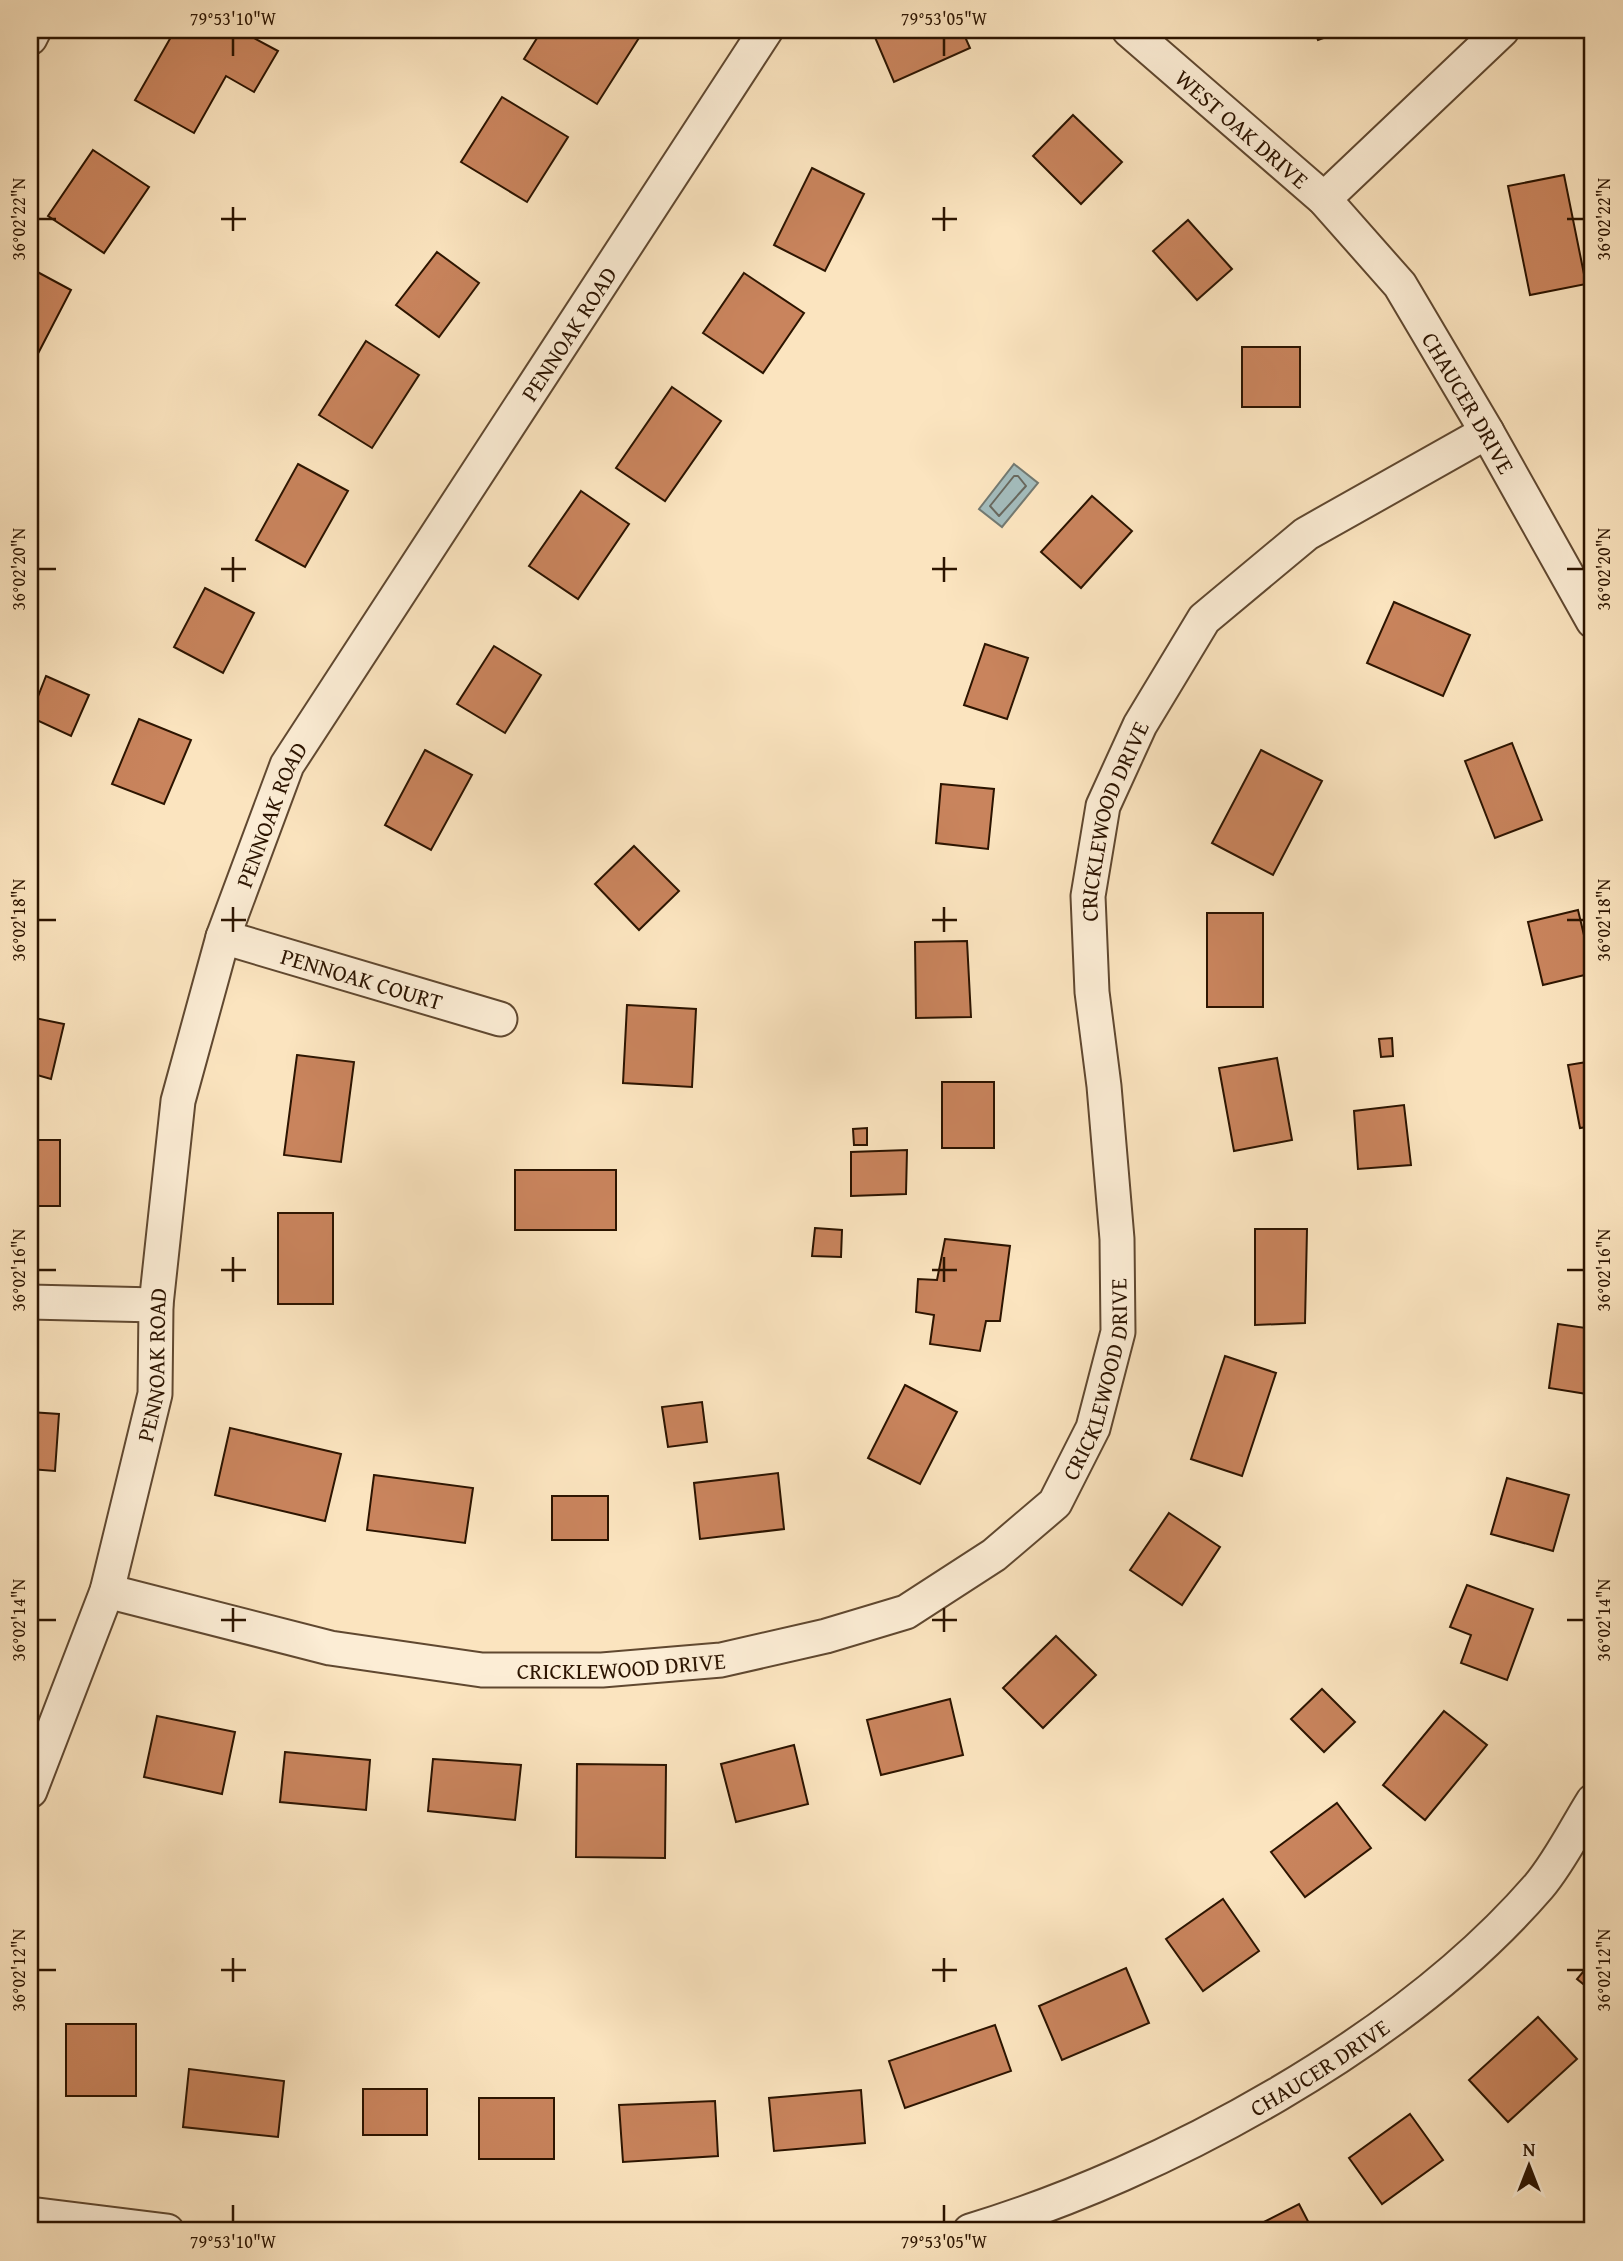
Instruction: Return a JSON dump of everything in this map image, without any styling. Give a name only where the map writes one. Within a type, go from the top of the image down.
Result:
[{"type":"street","points":[[30,38],[34,30]]},
{"type":"street","name":"PENNOAK ROAD","points":[[30,1791],[107,1591],[155,1394],[156,1306],[178,1101],[223,937],[287,765],[766,30]]},
{"type":"street","name":"WEST OAK DRIVE","points":[[1129,30],[1324,199]]},
{"type":"street","points":[[1324,199],[1502,30]]},
{"type":"street","name":"CHAUCER DRIVE","points":[[1324,199],[1400,285],[1487,432],[1593,621]]},
{"type":"street","name":"CRICKLEWOOD DRIVE","points":[[107,1591],[330,1648],[482,1670],[602,1670],[721,1660],[826,1636],[906,1612],[994,1555],[1055,1503],[1093,1428],[1118,1332],[1116,1239],[1104,1086],[1092,992],[1088,896],[1103,806],[1140,725],[1203,619],[1306,534],[1487,432]]},
{"type":"street","name":"PENNOAK COURT","points":[[223,937],[500,1019]]},
{"type":"street","points":[[30,1302],[156,1306]]},
{"type":"street","name":"CHAUCER DRIVE","points":[[971,2231],[1026,2214],[1198,2139],[1357,2045],[1454,1970],[1540,1885],[1593,1801]]},
{"type":"street","points":[[30,2214],[167,2231]]},
{"type":"water","points":[[1014,464],[1038,483],[1002,527],[979,509]]},
{"type":"building","points":[[175,30],[239,30],[278,51],[254,92],[226,76],[194,133],[135,100]]},
{"type":"building","points":[[542,30],[568,30],[574,34],[576,30],[644,30],[597,104],[524,59]]},
{"type":"building","points":[[885,30],[962,30],[970,48],[894,82],[874,35]]},
{"type":"building","points":[[1314,30],[1346,30],[1318,40]]},
{"type":"building","points":[[502,97],[568,137],[527,202],[461,162]]},
{"type":"building","points":[[1073,115],[1122,162],[1081,204],[1033,156]]},
{"type":"building","points":[[93,150],[149,187],[104,253],[48,216]]},
{"type":"building","points":[[812,168],[864,194],[825,271],[774,245]]},
{"type":"building","points":[[1564,175],[1586,284],[1530,295],[1508,186]]},
{"type":"building","points":[[1188,220],[1232,269],[1197,300],[1153,251]]},
{"type":"building","points":[[437,252],[479,283],[439,337],[396,305]]},
{"type":"building","points":[[30,268],[71,290],[30,369]]},
{"type":"building","points":[[744,273],[804,313],[763,373],[703,333]]},
{"type":"building","points":[[366,341],[419,375],[372,448],[319,415]]},
{"type":"building","points":[[1242,347],[1300,347],[1300,407],[1242,407]]},
{"type":"building","points":[[672,387],[721,421],[665,501],[616,468]]},
{"type":"building","points":[[298,464],[348,491],[305,567],[256,540]]},
{"type":"building","points":[[581,491],[629,524],[578,599],[529,566]]},
{"type":"building","points":[[1092,496],[1132,531],[1081,588],[1041,552]]},
{"type":"building","points":[[205,588],[254,613],[223,673],[174,647]]},
{"type":"building","points":[[1394,602],[1470,635],[1443,696],[1367,663]]},
{"type":"building","points":[[985,644],[1028,658],[1007,719],[964,705]]},
{"type":"building","points":[[494,646],[541,675],[505,733],[457,704]]},
{"type":"building","points":[[46,676],[89,695],[71,736],[30,717]]},
{"type":"building","points":[[139,719],[191,740],[164,804],[112,784]]},
{"type":"building","points":[[1512,743],[1542,820],[1495,838],[1465,761]]},
{"type":"building","points":[[425,750],[472,775],[431,850],[385,825]]},
{"type":"building","points":[[1261,750],[1322,781],[1273,875],[1212,843]]},
{"type":"building","points":[[941,784],[994,789],[988,849],[936,843]]},
{"type":"building","points":[[634,846],[679,891],[639,930],[595,884]]},
{"type":"building","points":[[1578,910],[1593,973],[1543,985],[1528,922]]},
{"type":"building","points":[[1207,913],[1263,913],[1263,1007],[1207,1007]]},
{"type":"building","points":[[967,941],[971,1017],[916,1018],[915,942]]},
{"type":"building","points":[[627,1005],[696,1009],[692,1087],[623,1083]]},
{"type":"building","points":[[30,1017],[64,1024],[51,1079],[30,1073]]},
{"type":"building","points":[[1392,1038],[1393,1056],[1381,1057],[1379,1039]]},
{"type":"building","points":[[297,1055],[354,1062],[341,1162],[284,1155]]},
{"type":"building","points":[[1277,1058],[1292,1140],[1234,1151],[1219,1068]]},
{"type":"building","points":[[1593,1061],[1593,1126],[1580,1128],[1568,1065]]},
{"type":"building","points":[[942,1082],[994,1082],[994,1148],[942,1148]]},
{"type":"building","points":[[1404,1105],[1411,1165],[1358,1169],[1354,1111]]},
{"type":"building","points":[[867,1128],[867,1145],[854,1145],[853,1129]]},
{"type":"building","points":[[30,1140],[60,1140],[60,1206],[30,1206]]},
{"type":"building","points":[[907,1150],[906,1194],[851,1196],[851,1152]]},
{"type":"building","points":[[515,1170],[616,1170],[616,1230],[515,1230]]},
{"type":"building","points":[[1588,1201],[1593,1201],[1593,1268],[1588,1268]]},
{"type":"building","points":[[278,1213],[333,1213],[333,1304],[278,1304]]},
{"type":"building","points":[[815,1228],[842,1230],[841,1257],[812,1256]]},
{"type":"building","points":[[1255,1229],[1307,1229],[1305,1323],[1255,1325]]},
{"type":"building","points":[[945,1239],[1010,1246],[1000,1321],[986,1321],[980,1351],[930,1344],[934,1315],[916,1312],[918,1279],[937,1280]]},
{"type":"building","points":[[1558,1324],[1593,1329],[1593,1395],[1549,1388]]},
{"type":"building","points":[[1225,1356],[1276,1373],[1242,1476],[1191,1459]]},
{"type":"building","points":[[905,1385],[957,1412],[920,1484],[868,1458]]},
{"type":"building","points":[[702,1402],[707,1442],[668,1447],[662,1407]]},
{"type":"building","points":[[30,1412],[59,1414],[55,1471],[30,1469]]},
{"type":"building","points":[[230,1428],[341,1454],[325,1521],[215,1495]]},
{"type":"building","points":[[778,1473],[784,1529],[700,1539],[694,1483]]},
{"type":"building","points":[[374,1475],[473,1488],[465,1543],[367,1530]]},
{"type":"building","points":[[1507,1478],[1569,1495],[1553,1551],[1491,1534]]},
{"type":"building","points":[[552,1496],[608,1496],[608,1540],[552,1540]]},
{"type":"building","points":[[1169,1513],[1220,1547],[1182,1605],[1130,1570]]},
{"type":"building","points":[[1467,1585],[1533,1609],[1507,1680],[1461,1663],[1471,1635],[1450,1627]]},
{"type":"building","points":[[1056,1636],[1096,1675],[1043,1728],[1003,1688]]},
{"type":"building","points":[[1322,1689],[1355,1722],[1324,1752],[1291,1719]]},
{"type":"building","points":[[950,1699],[963,1755],[881,1775],[867,1720]]},
{"type":"building","points":[[1444,1711],[1487,1745],[1425,1820],[1383,1785]]},
{"type":"building","points":[[157,1716],[235,1732],[222,1794],[144,1777]]},
{"type":"building","points":[[794,1745],[808,1804],[736,1822],[721,1764]]},
{"type":"building","points":[[285,1752],[370,1760],[366,1810],[280,1802]]},
{"type":"building","points":[[433,1759],[521,1765],[515,1820],[428,1811]]},
{"type":"building","points":[[577,1764],[666,1765],[665,1858],[576,1857]]},
{"type":"building","points":[[1337,1803],[1371,1848],[1305,1897],[1271,1852]]},
{"type":"building","points":[[1223,1899],[1259,1951],[1203,1991],[1166,1939]]},
{"type":"building","points":[[1593,1960],[1593,1992],[1577,1979]]},
{"type":"building","points":[[1126,1968],[1149,2023],[1062,2060],[1039,2006]]},
{"type":"building","points":[[1538,2017],[1577,2059],[1508,2122],[1469,2080]]},
{"type":"building","points":[[66,2024],[136,2024],[136,2096],[66,2096]]},
{"type":"building","points":[[995,2025],[1011,2071],[905,2108],[889,2061]]},
{"type":"building","points":[[189,2069],[284,2081],[278,2137],[183,2127]]},
{"type":"building","points":[[363,2089],[427,2089],[427,2135],[363,2135]]},
{"type":"building","points":[[861,2090],[865,2143],[774,2151],[769,2098]]},
{"type":"building","points":[[479,2098],[554,2098],[554,2159],[479,2159]]},
{"type":"building","points":[[715,2101],[718,2156],[623,2162],[619,2105]]},
{"type":"building","points":[[1410,2114],[1443,2160],[1382,2204],[1349,2158]]},
{"type":"building","points":[[1299,2204],[1313,2231],[1246,2231]]}]
